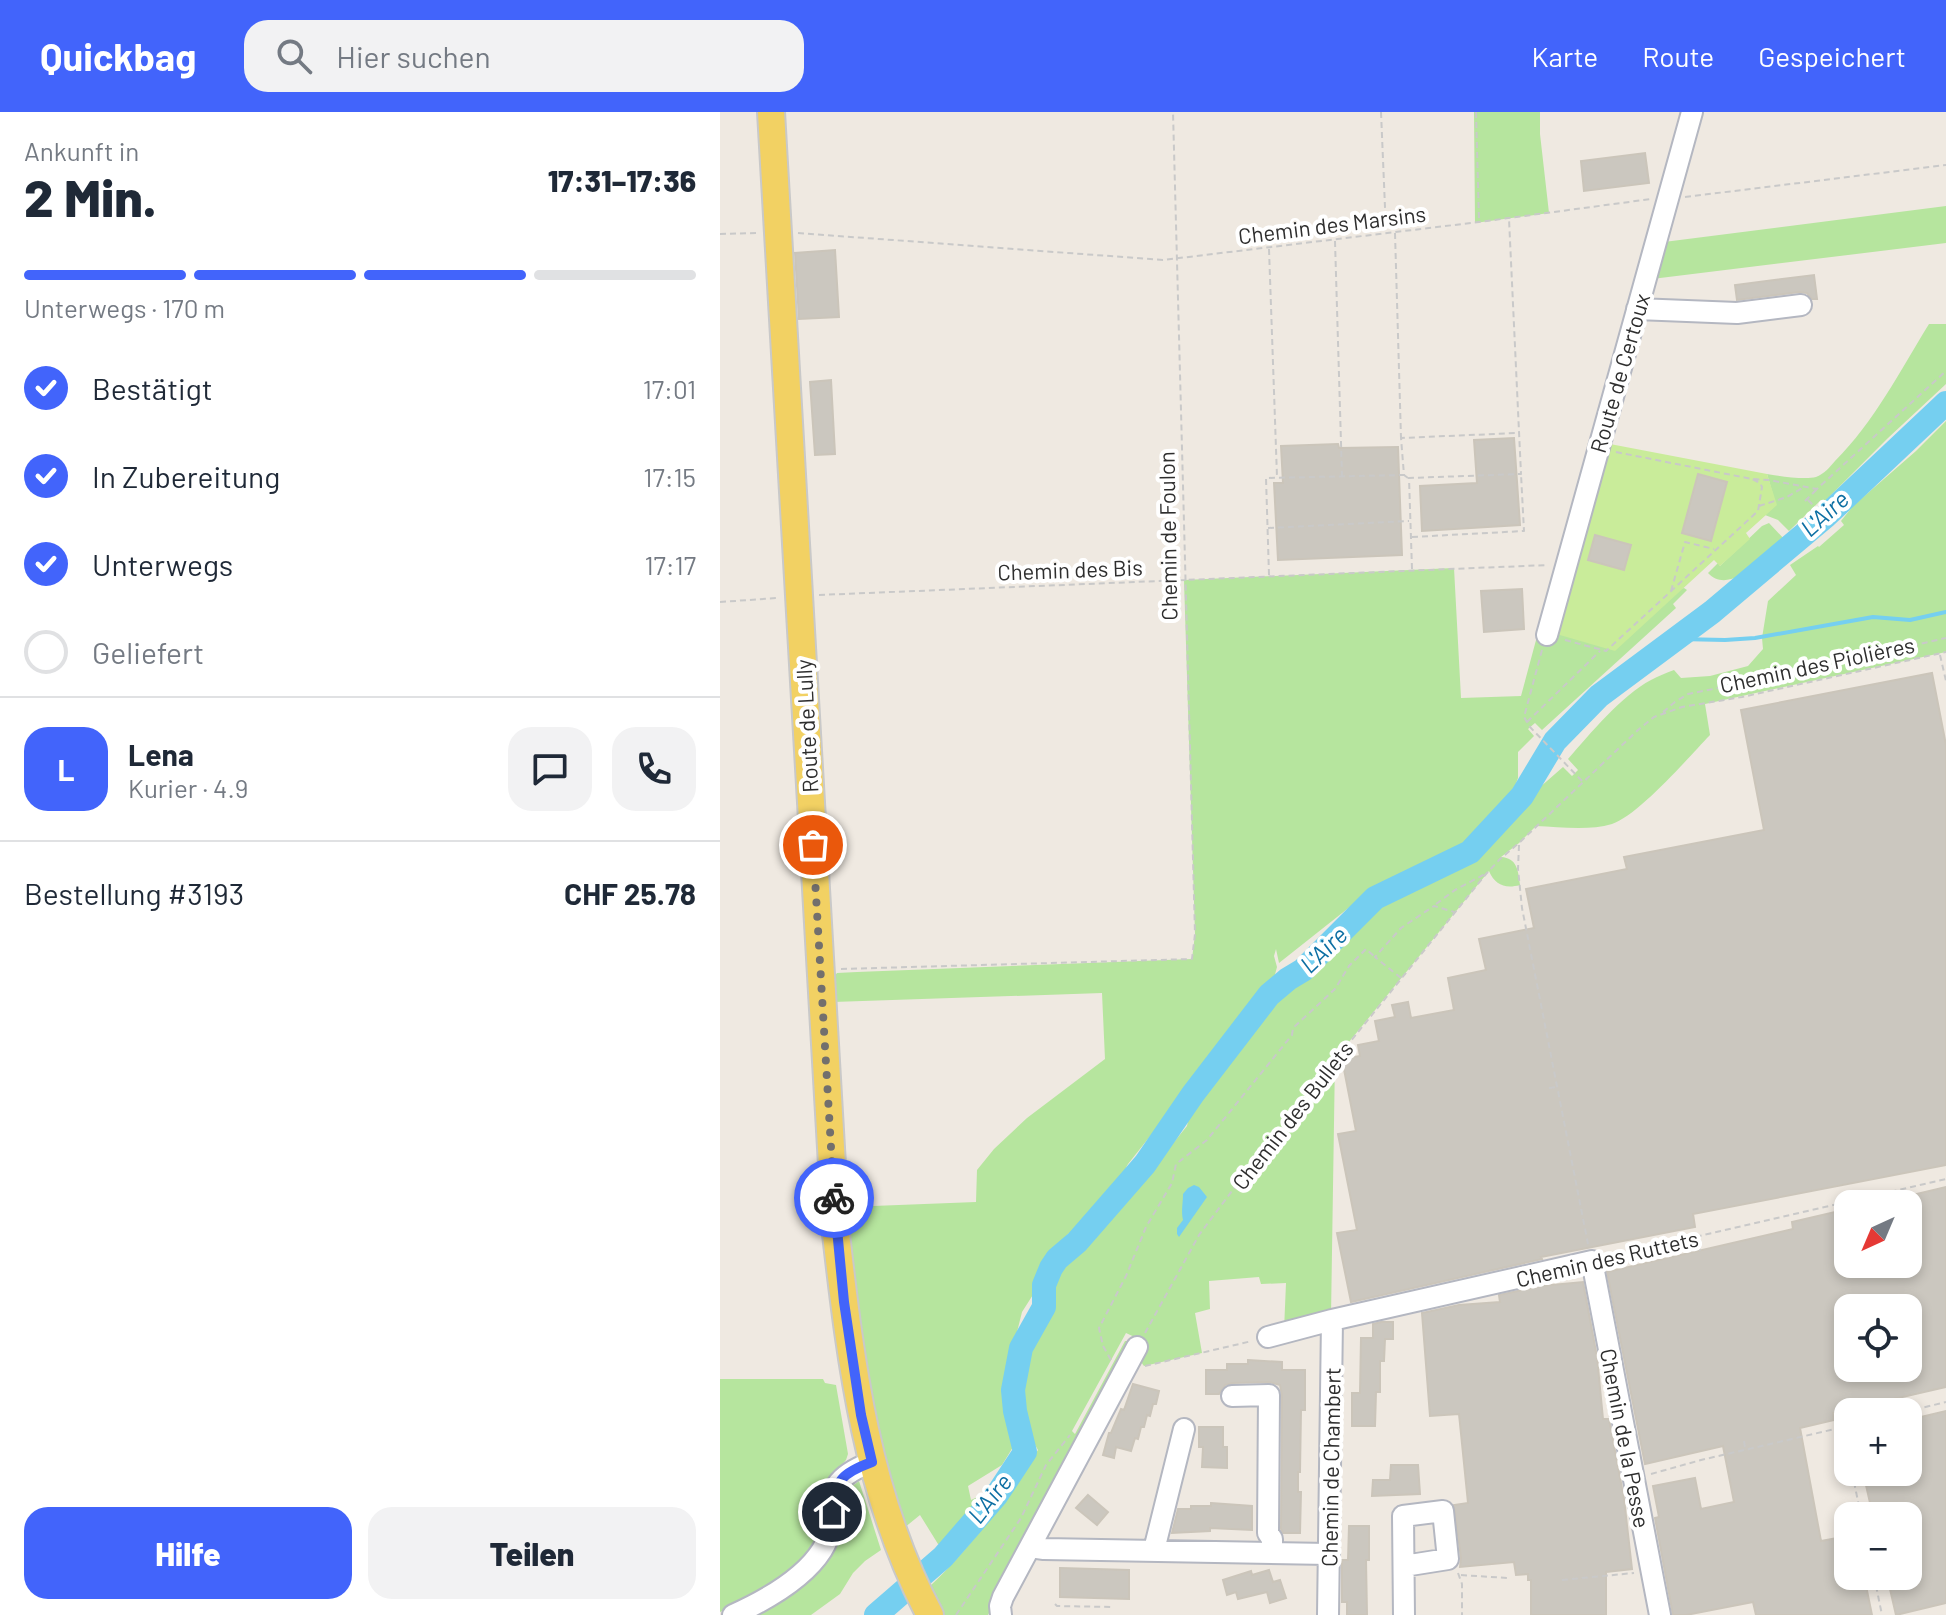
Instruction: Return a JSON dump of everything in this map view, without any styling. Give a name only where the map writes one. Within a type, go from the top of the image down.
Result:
[{"type":"main road","name":"Route de Lully","points":[[771,112],[836,1234],[855,1379],[872,1462],[898,1546],[930,1615]]},
{"type":"street","name":"Route de Certoux","points":[[1547,635],[1692,112]]},
{"type":"street","points":[[1637,309],[1737,313],[1801,305]]},
{"type":"street","name":"Chemin des Ruttets","points":[[1268,1337],[1592,1261]]},
{"type":"street","name":"Chemin de la Pesse","points":[[1592,1261],[1660,1615]]},
{"type":"street","name":"Chemin de Chambert","points":[[1328,1615],[1332,1320]]},
{"type":"street","points":[[1001,1615],[1000,1602],[1118,1365],[1137,1347]]},
{"type":"street","points":[[1232,1396],[1269,1395],[1268,1533],[1272,1539],[1272,1553]]},
{"type":"street","points":[[1154,1550],[1184,1429]]},
{"type":"street","points":[[733,1615],[779,1590],[814,1561],[828,1536],[836,1485],[847,1473],[872,1462]]},
{"type":"street","points":[[1404,1566],[1454,1567],[1443,1511],[1403,1516],[1404,1615]]},
{"type":"street","points":[[1030,1547],[1329,1554]]},
{"type":"path","name":"Chemin de Foulon","points":[[838,969],[1192,959],[1195,934],[1173,112]]},
{"type":"path","points":[[1381,112],[1387,233]]},
{"type":"path","points":[[1476,112],[1479,222]]},
{"type":"path","name":"Chemin des Marsins","points":[[720,234],[778,232],[1163,260],[1946,165]]},
{"type":"path","points":[[1411,537],[1524,531],[1509,218]]},
{"type":"path","points":[[1395,232],[1404,475]]},
{"type":"path","points":[[1335,240],[1342,476]]},
{"type":"path","points":[[1269,248],[1277,477]]},
{"type":"path","points":[[1817,509],[1806,500],[1946,371]]},
{"type":"path","points":[[1401,438],[1518,433]]},
{"type":"path","points":[[1598,449],[1817,489]]},
{"type":"path","points":[[1269,576],[1266,478],[1521,474]]},
{"type":"path","points":[[1409,478],[1412,570]]},
{"type":"path","points":[[1583,783],[1526,723],[1524,717],[1547,635],[1606,651],[1758,511],[1762,487],[1752,479]]},
{"type":"path","points":[[1759,506],[1787,497],[1805,486]]},
{"type":"path","points":[[1267,528],[1410,521]]},
{"type":"path","points":[[1670,592],[1685,542],[1716,550]]},
{"type":"path","name":"Chemin des Bis","points":[[720,602],[1412,570],[1565,567]]},
{"type":"path","points":[[1663,713],[1688,694],[1946,638]]},
{"type":"path","points":[[1526,723],[1602,650]]},
{"type":"path","name":"Chemin des Piolières","points":[[1694,705],[1946,652]]},
{"type":"path","points":[[1940,654],[1946,681]]},
{"type":"path","name":"Chemin des Bullets","points":[[1137,1347],[1212,1216],[1486,874],[1654,717],[1694,705]]},
{"type":"path","points":[[1519,843],[1522,908],[1592,1261]]},
{"type":"path","points":[[1375,957],[1401,928],[1455,890],[1486,874]]},
{"type":"path","points":[[1434,906],[1455,912]]},
{"type":"path","points":[[1268,1337],[1161,1363],[1118,1365],[1103,1346],[1099,1328],[1126,1276],[1146,1227],[1172,1183],[1176,1164],[1207,1140],[1292,1035],[1293,1028],[1335,989],[1349,966],[1366,949],[1402,979]]},
{"type":"path","points":[[1549,1088],[1559,1087]]},
{"type":"path","name":"Chemin des Ruttets","points":[[1592,1261],[1946,1179]]},
{"type":"path","points":[[1697,1237],[1700,1251]]},
{"type":"path","points":[[1922,1408],[1946,1402]]},
{"type":"path","points":[[1633,1479],[1834,1429]]},
{"type":"path","points":[[956,1615],[1021,1518],[1046,1465],[1072,1432]]},
{"type":"path","points":[[1744,1441],[1746,1449]]},
{"type":"path","points":[[1454,1567],[1507,1578]]},
{"type":"path","points":[[1454,1567],[1462,1584],[1462,1615]]},
{"type":"path","points":[[1562,1580],[1651,1572]]},
{"type":"path","points":[[1877,1590],[1882,1615]]},
{"type":"path","points":[[1055,1604],[1112,1607]]},
{"type":"green space","points":[[1474,112],[1540,112],[1549,213],[1475,223]]},
{"type":"green space","points":[[1946,206],[1946,243],[1652,279],[1664,242]]},
{"type":"green space","points":[[1929,324],[1946,324],[1946,384],[1824,502],[1821,500],[1789,531],[1778,520],[1765,515],[1776,505],[1767,474],[1811,478],[1827,470],[1874,413]]},
{"type":"green space","points":[[1946,421],[1946,652],[1705,704],[1710,735],[1636,810],[1623,819],[1603,826],[1536,826],[1501,857],[1514,862],[1520,885],[1501,885],[1489,871],[1335,1059],[1331,1316],[1284,1330],[1286,1283],[1261,1284],[1259,1277],[1209,1281],[1210,1309],[1195,1313],[1202,1353],[1144,1366],[1138,1358],[1141,1340],[1126,1333],[1072,1431],[1075,1434],[1125,1341],[1131,1341],[1121,1368],[988,1615],[943,1615],[929,1587],[974,1539],[1038,1450],[1026,1429],[1020,1403],[1022,1363],[1048,1308],[1061,1265],[1149,1173],[1187,1126],[1203,1097],[1254,1028],[1285,993],[1309,976],[1378,902],[1454,868],[1485,846],[1531,795],[1563,767],[1572,776],[1578,770],[1568,759],[1629,695],[1656,677],[1674,670],[1681,678],[1710,676],[1748,666],[1763,649],[1768,601],[1796,575],[1790,565],[1819,547],[1844,525],[1841,521],[1853,506]]},
{"type":"green space","points":[[1610,444],[1767,474],[1777,505],[1746,533],[1750,539],[1720,566],[1714,560],[1615,651],[1553,633]]},
{"type":"green space","points":[[1769,523],[1785,540],[1759,563],[1738,577],[1727,580],[1717,579],[1708,573],[1718,563],[1720,566]]},
{"type":"green space","points":[[1454,568],[1461,698],[1521,696],[1539,629],[1684,588],[1687,590],[1673,604],[1676,608],[1542,730],[1535,723],[1528,729],[1534,736],[1518,752],[1518,778],[1512,794],[1463,846],[1408,875],[1380,883],[1279,963],[1276,949],[1277,967],[1273,982],[1265,986],[1242,1020],[1128,1164],[1112,1194],[1044,1261],[1036,1290],[1022,1312],[1008,1368],[1007,1405],[1011,1411],[1013,1447],[1002,1465],[968,1486],[971,1500],[984,1494],[986,1502],[945,1544],[938,1544],[920,1515],[904,1528],[882,1450],[870,1385],[857,1309],[847,1207],[976,1202],[977,1170],[994,1149],[1027,1118],[1105,1059],[1102,993],[833,1002],[832,979],[837,973],[1192,959],[1195,934],[1184,580]]},
{"type":"green space","points":[[720,1379],[823,1379],[825,1383],[836,1385],[848,1454],[835,1473],[824,1526],[812,1552],[793,1570],[744,1601],[720,1612]]},
{"type":"green space","points":[[859,1481],[881,1550],[853,1573],[840,1594],[811,1615],[750,1615],[808,1575],[842,1498]]},
{"type":"water","points":[[1194,1185],[1207,1197],[1179,1237],[1177,1228],[1183,1220],[1183,1194]]},
{"type":"building","points":[[1645,153],[1649,183],[1584,191],[1581,161]]},
{"type":"building","points":[[835,250],[839,317],[799,319],[795,253]]},
{"type":"building","points":[[1814,275],[1817,299],[1799,292],[1737,300],[1735,285]]},
{"type":"building","points":[[831,380],[835,454],[815,455],[810,382]]},
{"type":"building","points":[[1514,438],[1520,525],[1422,531],[1420,486],[1477,483],[1474,440]]},
{"type":"building","points":[[1338,444],[1339,448],[1398,447],[1402,555],[1278,560],[1274,483],[1283,483],[1281,446]]},
{"type":"building","points":[[1698,474],[1727,482],[1711,541],[1682,533]]},
{"type":"building","points":[[1595,535],[1631,545],[1624,570],[1588,560]]},
{"type":"building","points":[[1522,589],[1524,629],[1484,632],[1481,591]]},
{"type":"building","points":[[1932,673],[1946,745],[1946,1165],[1693,1214],[1695,1227],[1541,1257],[1351,1302],[1337,1233],[1357,1230],[1338,1134],[1356,1131],[1342,1059],[1360,1056],[1358,1045],[1379,1041],[1375,1021],[1395,1017],[1392,1005],[1408,1002],[1411,1018],[1454,1010],[1448,978],[1486,970],[1479,939],[1534,928],[1526,889],[1627,869],[1624,857],[1764,830],[1741,710]]},
{"type":"building","points":[[1946,1187],[1946,1387],[1898,1398],[1834,1398],[1834,1420],[1800,1428],[1821,1541],[1834,1539],[1834,1590],[1867,1590],[1872,1615],[1756,1615],[1753,1602],[1673,1615],[1655,1518],[1659,1517],[1653,1486],[1695,1478],[1701,1509],[1734,1502],[1723,1446],[1645,1464],[1607,1272],[1793,1229],[1792,1222],[1834,1212],[1834,1278],[1922,1278],[1922,1193]]},
{"type":"building","points":[[1583,1282],[1597,1357],[1603,1419],[1609,1419],[1624,1499],[1632,1569],[1606,1572],[1606,1615],[1531,1615],[1531,1580],[1528,1580],[1528,1574],[1516,1575],[1514,1562],[1460,1567],[1454,1505],[1468,1503],[1459,1414],[1430,1416],[1422,1313],[1459,1305],[1500,1302],[1499,1295],[1541,1286]]},
{"type":"building","points":[[1393,1322],[1393,1339],[1385,1339],[1384,1361],[1380,1361],[1375,1426],[1352,1426],[1352,1393],[1360,1393],[1361,1338],[1373,1338],[1373,1324]]},
{"type":"building","points":[[1248,1360],[1282,1362],[1282,1370],[1305,1370],[1305,1410],[1301,1410],[1298,1472],[1300,1533],[1283,1533],[1281,1529],[1280,1385],[1269,1382],[1232,1383],[1225,1385],[1219,1394],[1206,1394],[1206,1370],[1227,1370],[1227,1364],[1248,1364]]},
{"type":"building","points":[[1133,1384],[1159,1391],[1156,1404],[1153,1404],[1150,1416],[1147,1415],[1131,1451],[1116,1447],[1114,1458],[1103,1455],[1109,1433],[1121,1409],[1124,1410]]},
{"type":"building","points":[[1946,1411],[1946,1603],[1896,1615],[1890,1590],[1922,1590],[1922,1502],[1870,1502],[1866,1486],[1922,1486],[1922,1417]]},
{"type":"building","points":[[1199,1427],[1223,1427],[1227,1468],[1202,1467],[1203,1447],[1199,1447]]},
{"type":"building","points":[[1391,1465],[1418,1465],[1420,1494],[1372,1496],[1373,1480],[1390,1480]]},
{"type":"building","points":[[1088,1495],[1108,1512],[1097,1525],[1076,1508]]},
{"type":"building","points":[[1211,1503],[1252,1506],[1252,1530],[1210,1528],[1210,1531],[1172,1533],[1178,1509],[1211,1506]]},
{"type":"building","points":[[1349,1526],[1369,1526],[1367,1615],[1347,1615],[1347,1602],[1342,1602],[1342,1560],[1348,1560]]},
{"type":"building","points":[[1060,1568],[1129,1570],[1129,1599],[1060,1597]]},
{"type":"building","points":[[1269,1570],[1273,1582],[1280,1580],[1286,1598],[1270,1603],[1267,1592],[1238,1599],[1236,1592],[1227,1595],[1223,1580],[1251,1571],[1252,1575]]},
{"type":"waterway","name":"L'Aire","points":[[876,1615],[943,1557],[996,1496],[1025,1452],[1013,1390],[1021,1348],[1044,1307],[1044,1285],[1051,1268],[1145,1164],[1193,1094],[1269,995],[1303,970],[1375,898],[1470,852],[1522,796],[1555,741],[1599,696],[1712,612],[1826,516],[1946,403]]},
{"type":"waterway","points":[[1679,639],[1755,638],[1873,617],[1910,620],[1946,612]]},
{"type":"way so far","points":[[813,845],[834,1198]]},
{"type":"route","points":[[832,1512],[836,1485],[853,1469],[872,1462],[861,1415],[844,1302],[834,1198]]}]
